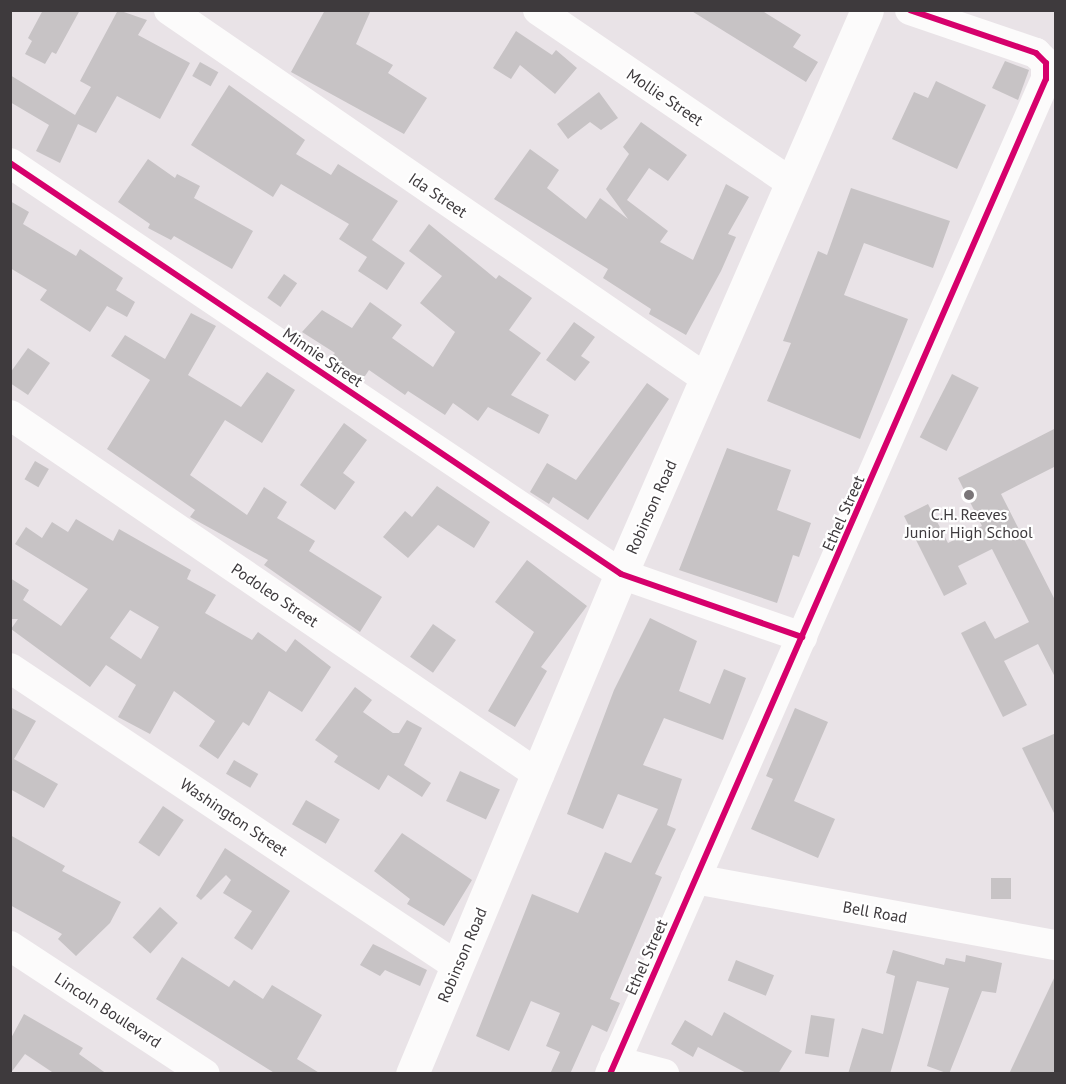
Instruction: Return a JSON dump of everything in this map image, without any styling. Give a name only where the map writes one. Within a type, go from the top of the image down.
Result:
[{"type":"main road","name":"Robinson Road","points":[[412,1074],[539,775],[621,574],[867,10]]},
{"type":"street","name":"Ida Street","points":[[169,10],[707,379]]},
{"type":"street","name":"Mollie Street","points":[[537,10],[792,183]]},
{"type":"street","name":"Ethel Street","points":[[613,1067],[1048,72],[1043,57],[1036,53],[910,10]]},
{"type":"street","name":"Minnie Street","points":[[10,163],[621,574],[802,637]]},
{"type":"street","name":"Podoleo Street","points":[[10,415],[539,775]]},
{"type":"street","name":"Washington Street","points":[[10,668],[456,966]]},
{"type":"street","name":"Bell Road","points":[[694,879],[1056,945]]},
{"type":"street","name":"Lincoln Boulevard","points":[[10,946],[205,1074]]},
{"type":"street","points":[[613,1067],[664,1074]]},
{"type":"building","points":[[43,10],[80,10],[56,54],[52,52],[45,64],[25,54],[32,41],[28,38]]},
{"type":"building","points":[[118,10],[147,20],[138,35],[190,63],[160,119],[117,96],[96,133],[78,124],[60,163],[36,151],[49,125],[10,102],[10,75],[75,115],[91,87],[80,81]]},
{"type":"building","points":[[325,10],[371,10],[356,44],[393,65],[388,73],[427,98],[404,134],[291,72]]},
{"type":"building","points":[[690,10],[761,10],[801,35],[793,47],[818,62],[806,82]]},
{"type":"building","points":[[516,31],[552,55],[556,50],[577,68],[555,94],[520,65],[511,79],[493,68]]},
{"type":"building","points":[[1005,61],[1029,70],[1018,100],[992,88]]},
{"type":"building","points":[[200,62],[218,72],[211,86],[192,76]]},
{"type":"building","points":[[936,81],[986,105],[957,169],[892,139],[914,92],[928,98]]},
{"type":"building","points":[[229,85],[305,140],[296,154],[331,175],[338,164],[398,201],[372,240],[405,263],[387,290],[358,271],[367,257],[339,239],[349,224],[281,184],[273,197],[191,145]]},
{"type":"building","points":[[599,92],[618,118],[601,130],[590,122],[568,139],[557,124]]},
{"type":"building","points":[[641,122],[687,155],[668,181],[649,168],[627,200],[668,231],[660,242],[693,260],[726,184],[749,197],[728,234],[736,237],[721,271],[686,335],[649,314],[651,309],[603,278],[608,269],[494,199],[530,149],[559,170],[547,188],[586,219],[600,198],[628,219],[606,189],[629,154],[623,147]]},
{"type":"building","points":[[148,159],[175,178],[177,174],[200,186],[194,198],[253,231],[232,269],[174,236],[171,240],[148,228],[150,224],[118,202]]},
{"type":"building","points":[[851,188],[950,221],[933,268],[864,243],[844,295],[908,319],[860,439],[767,401],[791,343],[783,341],[818,251],[827,255]]},
{"type":"building","points":[[10,201],[29,212],[23,224],[76,256],[80,249],[123,278],[116,290],[135,302],[127,317],[107,306],[90,332],[40,300],[47,290],[10,268]]},
{"type":"building","points":[[429,224],[496,279],[499,275],[532,298],[509,330],[541,353],[511,395],[549,415],[539,434],[488,407],[478,421],[453,403],[445,415],[408,391],[405,395],[369,370],[363,379],[331,357],[335,353],[302,332],[322,310],[352,328],[370,302],[402,325],[392,338],[433,367],[455,332],[420,303],[442,276],[409,251]]},
{"type":"building","points":[[284,274],[297,283],[280,307],[267,298]]},
{"type":"building","points":[[191,313],[216,326],[188,375],[241,407],[267,372],[295,390],[262,443],[225,420],[190,475],[247,515],[264,487],[287,502],[277,518],[315,541],[309,551],[382,597],[360,632],[264,565],[268,560],[190,517],[195,510],[107,449],[150,380],[111,356],[125,335],[165,359]]},
{"type":"building","points":[[574,322],[595,337],[581,356],[590,362],[575,381],[546,360]]},
{"type":"building","points":[[28,348],[50,363],[28,395],[10,383],[10,373]]},
{"type":"building","points":[[952,374],[979,388],[946,451],[920,437]]},
{"type":"building","points":[[647,383],[669,399],[588,520],[553,497],[549,504],[530,492],[547,463],[576,480]]},
{"type":"building","points":[[344,423],[367,440],[343,473],[355,482],[335,510],[300,485]]},
{"type":"building","points":[[1056,428],[1056,466],[1001,494],[1056,602],[1056,679],[1038,644],[1004,661],[1027,705],[1003,717],[961,633],[985,621],[995,639],[1029,622],[992,549],[958,566],[967,584],[944,596],[904,516],[928,504],[948,543],[982,526],[958,478]]},
{"type":"building","points":[[727,448],[791,470],[777,510],[811,523],[799,557],[793,555],[777,603],[679,570]]},
{"type":"building","points":[[35,461],[49,469],[38,487],[24,479]]},
{"type":"building","points":[[437,486],[490,522],[474,548],[438,525],[408,558],[383,537],[405,511],[412,517]]},
{"type":"building","points":[[76,519],[113,541],[119,529],[191,570],[187,579],[216,595],[205,613],[252,640],[258,632],[286,652],[295,639],[331,667],[302,712],[269,691],[249,726],[243,722],[218,759],[199,746],[215,721],[174,691],[150,734],[118,717],[136,685],[106,665],[90,687],[11,629],[18,619],[10,619],[10,578],[29,590],[23,600],[61,626],[88,589],[15,544],[26,527],[42,538],[52,522],[68,532]],"holes":[[[130,610],[159,627],[141,659],[110,638]]]},
{"type":"building","points":[[527,560],[587,606],[541,667],[547,671],[515,727],[488,711],[534,632],[495,602]]},
{"type":"building","points":[[650,618],[697,641],[679,691],[710,704],[724,669],[746,678],[723,740],[664,718],[643,765],[682,779],[667,825],[676,829],[655,874],[662,877],[610,999],[620,1003],[607,1032],[592,1025],[570,1074],[550,1074],[560,1052],[546,1046],[560,1013],[531,1001],[509,1051],[476,1036],[532,894],[578,913],[605,852],[631,863],[658,809],[618,794],[603,829],[567,814],[614,690]]},
{"type":"building","points":[[433,624],[456,640],[433,673],[410,657]]},
{"type":"building","points":[[355,687],[372,700],[363,712],[393,733],[399,733],[407,720],[422,728],[404,765],[431,783],[422,797],[388,775],[379,790],[334,762],[338,756],[315,740]]},
{"type":"building","points":[[10,707],[36,721],[14,759],[58,784],[44,808],[10,789]]},
{"type":"building","points":[[795,708],[828,722],[794,801],[835,819],[818,858],[751,829],[773,779],[766,776]]},
{"type":"building","points":[[1056,733],[1056,817],[1022,748]]},
{"type":"building","points":[[234,760],[258,774],[250,788],[226,774]]},
{"type":"building","points":[[460,771],[500,790],[486,820],[446,801]]},
{"type":"building","points":[[306,800],[340,820],[326,844],[292,824]]},
{"type":"building","points":[[163,806],[184,820],[159,856],[138,842]]},
{"type":"building","points":[[402,833],[472,880],[444,926],[407,904],[410,899],[374,871]]},
{"type":"building","points":[[10,835],[65,866],[62,871],[121,902],[110,923],[76,956],[58,939],[62,934],[10,905]]},
{"type":"building","points":[[225,848],[290,891],[252,950],[234,938],[252,911],[223,893],[231,880],[226,875],[201,900],[196,896]]},
{"type":"building","points":[[991,878],[1011,878],[1011,899],[991,899]]},
{"type":"building","points":[[160,907],[178,923],[150,954],[133,937]]},
{"type":"building","points":[[373,944],[427,970],[420,986],[385,970],[380,976],[360,965]]},
{"type":"building","points":[[893,950],[944,965],[946,958],[965,962],[966,955],[1002,963],[996,993],[982,991],[949,1074],[927,1066],[949,988],[917,981],[890,1074],[848,1074],[862,1028],[883,1034],[895,976],[886,973]]},
{"type":"building","points":[[182,957],[229,987],[234,980],[263,999],[272,985],[322,1015],[297,1059],[321,1074],[276,1074],[156,999]]},
{"type":"building","points":[[736,960],[774,975],[766,996],[728,980]]},
{"type":"building","points":[[1056,974],[1056,1074],[1009,1074]]},
{"type":"building","points":[[724,1012],[792,1051],[778,1074],[748,1074],[698,1047],[693,1057],[671,1044],[685,1020],[712,1036]]},
{"type":"building","points":[[24,1014],[83,1048],[79,1054],[107,1074],[55,1074],[25,1054],[10,1074],[10,1040]]},
{"type":"building","points":[[811,1015],[835,1019],[829,1057],[805,1054]]},
{"type":"cycle path","points":[[610,1074],[1046,79],[1046,63],[1036,53],[910,10]]},
{"type":"cycle path","points":[[10,163],[621,574],[802,637]]},
{"type":"place","name":"C.H. Reeves Junior High School","points":[[969,495]]}]
